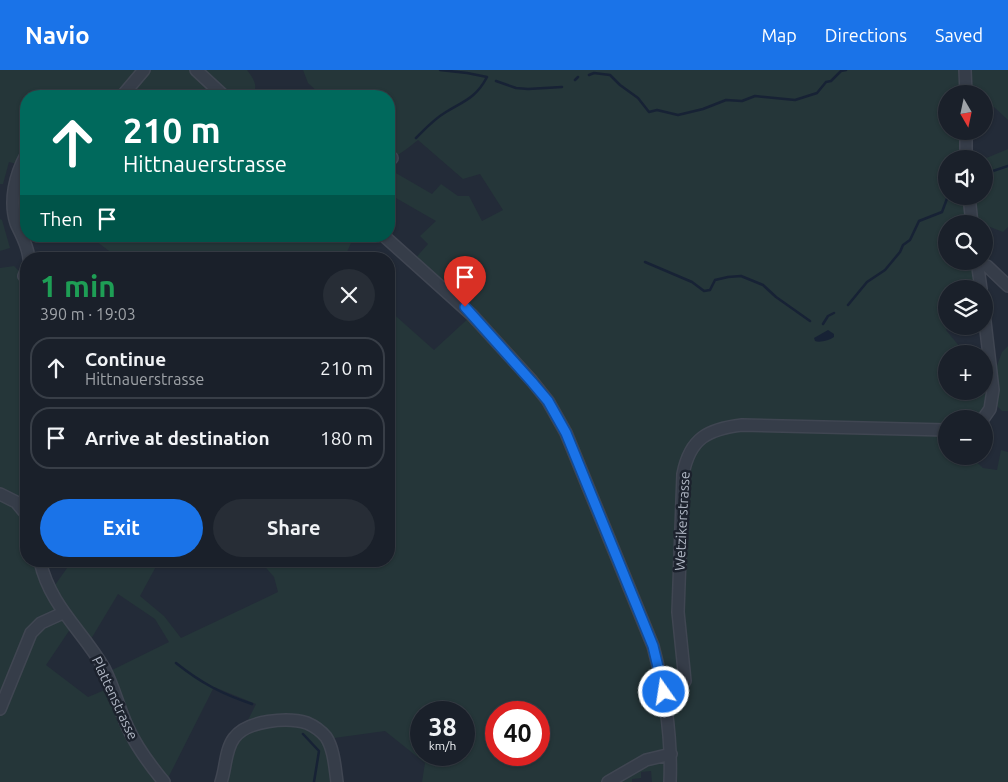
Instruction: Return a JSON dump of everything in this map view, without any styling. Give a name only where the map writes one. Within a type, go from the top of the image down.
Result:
[{"type":"street","points":[[127,90],[144,70]]},
{"type":"street","points":[[196,70],[218,90]]},
{"type":"street","points":[[965,70],[966,85]]},
{"type":"street","points":[[20,170],[13,198],[16,221],[20,230]]},
{"type":"street","points":[[391,242],[472,314],[548,401],[558,417],[582,470],[653,646],[664,692],[671,754],[670,782]]},
{"type":"street","points":[[990,270],[1008,286]]},
{"type":"street","points":[[986,335],[993,390],[989,410]]},
{"type":"street","name":"Wetzikerstrasse","points":[[664,692],[680,688],[685,681],[678,612],[682,493],[688,455],[701,438],[711,431],[742,425],[938,430]]},
{"type":"street","points":[[0,494],[16,502],[20,507]]},
{"type":"street","name":"Plattenstrasse","points":[[41,567],[43,578],[50,592],[63,612],[92,648],[104,668],[128,728],[142,755],[164,782]]},
{"type":"street","points":[[0,709],[25,646],[34,630],[44,620],[63,612]]},
{"type":"street","points":[[221,782],[230,745],[241,730],[259,723],[296,721],[309,724],[320,730],[327,739],[337,782]]},
{"type":"street","points":[[608,782],[646,760],[671,754]]},
{"type":"shaded area","points":[[0,70],[247,70],[253,79],[255,90],[20,90],[20,165],[9,162],[3,184],[0,184]]},
{"type":"shaded area","points":[[303,70],[1008,70],[1008,120],[993,107],[993,85],[938,85],[938,140],[966,140],[966,150],[938,150],[938,205],[993,205],[993,155],[1008,149],[1008,227],[1003,232],[993,228],[993,215],[938,215],[938,270],[978,270],[980,280],[938,280],[938,335],[950,335],[958,345],[938,345],[938,400],[993,400],[993,368],[995,371],[1002,352],[1008,346],[1008,411],[1002,411],[992,401],[988,410],[938,410],[938,465],[980,465],[983,468],[997,470],[1001,450],[1008,452],[1008,782],[652,782],[651,771],[641,772],[641,778],[632,779],[632,782],[422,782],[425,766],[475,766],[475,701],[410,701],[410,751],[385,731],[327,739],[337,782],[221,782],[230,745],[249,726],[248,720],[256,704],[214,687],[166,782],[0,782],[0,268],[14,266],[20,272],[20,567],[42,567],[50,592],[68,567],[156,567],[140,596],[164,616],[181,638],[278,592],[274,577],[265,567],[395,567],[395,315],[434,350],[472,315],[413,261],[428,244],[420,236],[436,221],[395,197],[395,172],[432,194],[441,184],[458,196],[469,196],[482,221],[503,210],[480,174],[463,179],[418,140],[395,157],[395,90],[316,90],[308,83]],"holes":[[[118,594],[155,619],[169,642],[106,673],[112,687],[88,697],[46,665],[73,625],[88,644]]]},
{"type":"shaded area","points":[[0,219],[2,220],[10,248],[0,251]]},
{"type":"shaded area","points":[[97,242],[351,242],[347,252],[111,252]]},
{"type":"water","points":[[828,330],[834,334],[834,337],[825,341],[815,341],[814,338]]},
{"type":"waterway","points":[[416,138],[430,124],[474,94],[487,77],[440,70]]},
{"type":"waterway","points":[[589,75],[594,73],[610,75],[638,98],[649,112],[657,110],[678,115],[703,109],[726,100],[742,101],[755,96],[795,100],[817,93],[826,82],[831,81],[841,71],[846,70]]},
{"type":"waterway","points":[[575,80],[578,77]]},
{"type":"waterway","points":[[496,81],[516,88],[562,87]]},
{"type":"waterway","points":[[993,171],[1008,166]]},
{"type":"waterway","points":[[848,305],[867,282],[885,270],[900,252],[903,245],[910,240],[919,221],[942,212],[945,205]]},
{"type":"waterway","points":[[645,262],[692,282],[704,291],[710,290],[715,280],[741,276],[763,285],[776,297],[810,321]]},
{"type":"waterway","points":[[823,324],[828,316],[834,313]]},
{"type":"waterway","points":[[176,663],[212,687],[252,704]]},
{"type":"waterway","points":[[303,734],[319,751],[314,782]]},
{"type":"route","points":[[465,307],[532,382],[548,401],[558,417],[582,470],[653,646],[664,692]]}]
